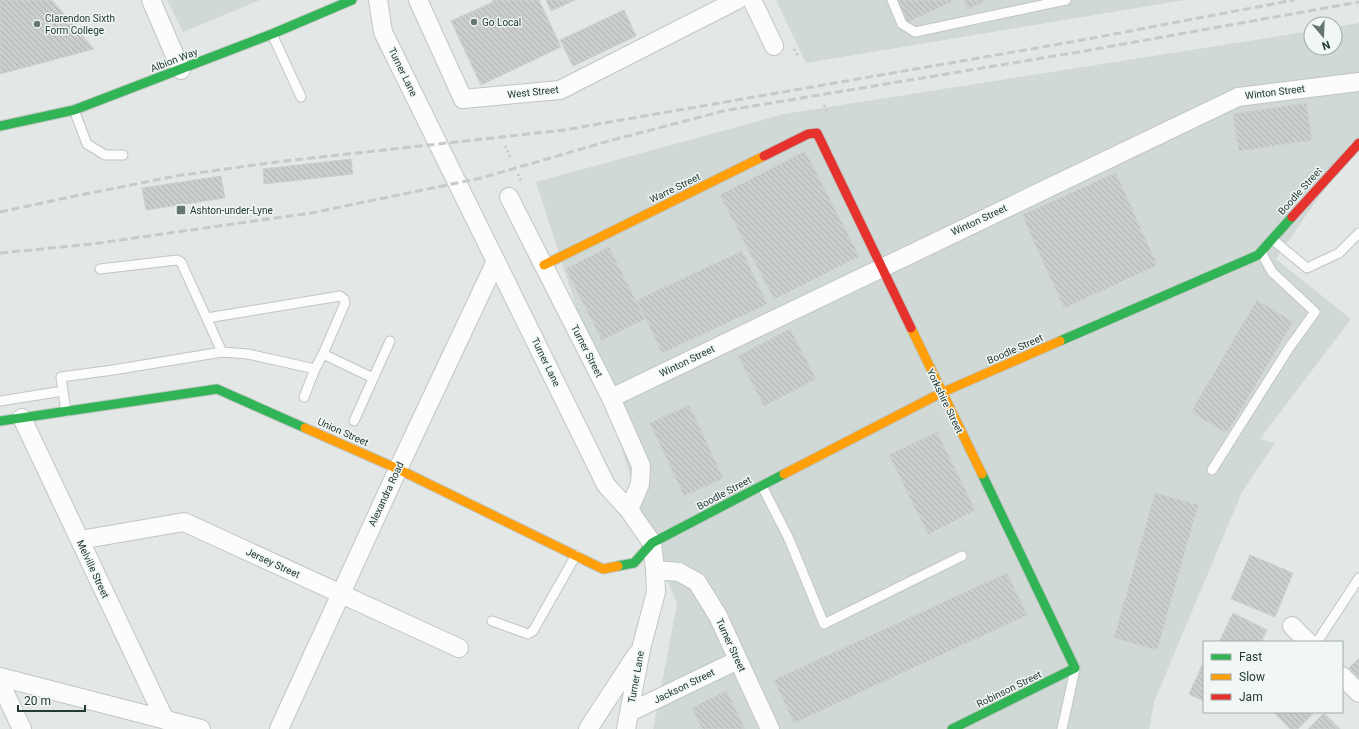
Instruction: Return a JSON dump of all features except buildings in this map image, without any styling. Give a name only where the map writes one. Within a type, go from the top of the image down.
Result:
[{"type":"main road","name":"Albion Way","points":[[0,126],[74,110],[272,34],[352,0]]},
{"type":"main road","name":"Yorkshire Street","points":[[817,133],[882,266],[941,393],[1076,668]]},
{"type":"main road","name":"Warre Street","points":[[544,265],[808,134],[817,133]]},
{"type":"main road","name":"Boodle Street","points":[[652,543],[941,393],[1258,255],[1359,143]]},
{"type":"main road","name":"Union Street","points":[[0,421],[218,389],[398,468],[603,569],[634,563],[652,543]]},
{"type":"main road","name":"Robinson Street","points":[[952,729],[1076,668]]},
{"type":"street","points":[[151,0],[181,70]]},
{"type":"street","name":"Turner Lane","points":[[378,0],[384,32],[606,485],[629,510],[652,543],[656,592],[641,649],[628,721]]},
{"type":"street","name":"West Street","points":[[418,0],[463,99],[560,90],[737,0]]},
{"type":"street","points":[[752,0],[774,46]]},
{"type":"street","name":"Winton Street","points":[[611,398],[882,266],[1238,97],[1359,82]]},
{"type":"street","name":"Turner Street","points":[[509,197],[611,398],[641,466],[640,484],[629,510]]},
{"type":"street","name":"Alexandra Road","points":[[279,729],[398,468],[496,261]]},
{"type":"street","name":"Melville Street","points":[[22,418],[165,720]]},
{"type":"street","name":"Jersey Street","points":[[80,540],[184,522],[459,648]]},
{"type":"street","name":"Turner Street","points":[[655,570],[680,572],[697,582],[718,616],[770,729]]},
{"type":"street","points":[[1292,626],[1307,641]]},
{"type":"street","points":[[588,729],[641,649]]},
{"type":"street","name":"Jackson Street","points":[[628,721],[738,660]]},
{"type":"street","points":[[0,677],[201,729]]},
{"type":"street","points":[[1343,677],[1359,692]]},
{"type":"street","points":[[0,684],[22,729]]},
{"type":"lane","points":[[892,0],[902,24],[915,32],[1066,0]]},
{"type":"lane","points":[[272,34],[300,97]]},
{"type":"lane","points":[[74,110],[87,144],[104,155],[123,155]]},
{"type":"lane","points":[[1272,239],[1306,268],[1339,253],[1359,233]]},
{"type":"lane","points":[[1212,470],[1289,348],[1315,312],[1272,272],[1261,252]]},
{"type":"lane","points":[[100,268],[177,260],[181,262],[222,352]]},
{"type":"lane","points":[[207,318],[340,296],[344,299],[345,303],[304,397]]},
{"type":"lane","points":[[354,421],[390,340]]},
{"type":"lane","points":[[66,412],[61,376],[113,370],[222,352],[248,354],[315,369]]},
{"type":"lane","points":[[323,354],[373,378]]},
{"type":"lane","points":[[0,402],[63,391]]},
{"type":"lane","points":[[762,486],[789,539],[824,624],[962,556]]},
{"type":"lane","points":[[492,621],[528,634],[533,631],[576,556]]},
{"type":"lane","points":[[1318,641],[1359,578]]},
{"type":"lane","points":[[1062,729],[1076,668]]},
{"type":"path","points":[[505,146],[510,157]]},
{"type":"shaded area","points":[[167,0],[260,0],[183,32]]},
{"type":"shaded area","points":[[776,0],[1185,0],[806,63]]},
{"type":"shaded area","points":[[1359,23],[1359,139],[1276,259],[1351,319],[1260,439],[1275,443],[1242,492],[1154,702],[1149,729],[653,729],[677,604],[652,543],[536,182],[784,114],[1303,32],[1303,56],[1343,56],[1343,26]]},
{"type":"railway","points":[[0,212],[176,176],[276,162],[564,130],[1077,41],[1294,0]]},
{"type":"railway","points":[[0,253],[92,244],[311,213],[481,178],[609,141],[723,111],[1079,52],[1359,2]]},
{"type":"traffic: fast","points":[[0,126],[74,110],[272,34],[352,0]]},
{"type":"traffic: fast","points":[[1060,341],[1258,255],[1292,217]]},
{"type":"traffic: fast","points":[[0,421],[217,389],[305,428]]},
{"type":"traffic: fast","points":[[618,566],[634,563],[652,543],[784,474]]},
{"type":"traffic: fast","points":[[952,729],[1075,668],[982,474]]},
{"type":"traffic: slow","points":[[544,265],[764,156]]},
{"type":"traffic: slow","points":[[911,328],[982,474]]},
{"type":"traffic: slow","points":[[784,474],[941,393],[1060,341]]},
{"type":"traffic: slow","points":[[305,428],[398,469],[603,569],[618,566]]},
{"type":"traffic: jam","points":[[764,156],[808,134],[817,133],[911,328]]},
{"type":"traffic: jam","points":[[1292,217],[1359,143]]},
{"type":"place","name":"Go Local","points":[[474,22]]},
{"type":"place","name":"Clarendon Sixth Form College","points":[[37,24]]},
{"type":"place","name":"Ashton-under-Lyne","points":[[181,210]]}]
